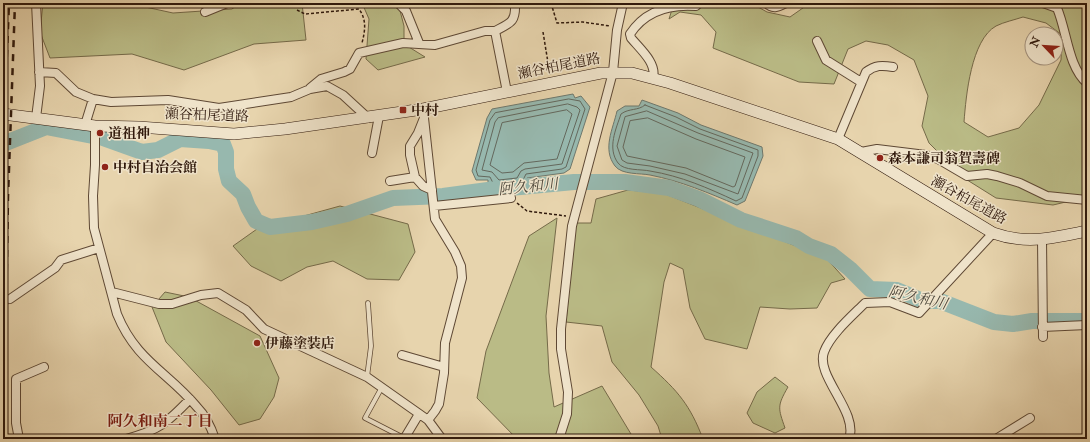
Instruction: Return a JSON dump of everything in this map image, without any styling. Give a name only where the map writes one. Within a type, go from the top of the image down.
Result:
[{"type":"main road","name":"瀬谷柏尾道路","points":[[3,114],[92,128],[139,127],[234,134],[285,130],[373,117],[423,113],[550,82],[613,72],[653,78],[838,139],[993,234],[1011,239],[1042,239],[1087,231]]},
{"type":"street","points":[[36,3],[40,86],[36,118]]},
{"type":"street","points":[[205,12],[226,3]]},
{"type":"street","points":[[398,3],[406,11],[419,43]]},
{"type":"street","points":[[310,89],[321,79],[350,69],[359,53],[403,43],[435,44],[485,31],[495,31],[511,23],[516,14],[516,3]]},
{"type":"street","points":[[559,439],[567,414],[568,392],[561,349],[561,329],[567,261],[574,217],[581,188],[613,72],[617,28],[623,3]]},
{"type":"street","points":[[653,78],[653,66],[631,38],[630,34],[642,19],[663,9],[682,5],[696,6],[699,3]]},
{"type":"street","points":[[766,3],[777,8],[786,3]]},
{"type":"street","points":[[1043,3],[1057,8],[1064,24],[1074,66],[1080,77],[1087,83]]},
{"type":"street","points":[[495,31],[507,92]]},
{"type":"street","points":[[817,41],[826,60],[861,82]]},
{"type":"street","points":[[838,139],[866,72],[872,68],[882,65],[893,67]]},
{"type":"street","points":[[39,72],[56,73],[76,92],[93,99],[111,102],[168,100],[221,108],[291,97],[310,89],[327,86],[333,88],[373,117],[372,153]]},
{"type":"street","points":[[93,99],[92,128],[95,141],[94,228],[117,314],[130,339],[155,369],[190,399],[208,422],[215,439]]},
{"type":"street","points":[[423,113],[418,133],[410,146],[415,177],[423,186],[432,191]]},
{"type":"street","points":[[423,113],[436,220],[461,266],[461,284],[445,343],[444,367],[439,404],[428,420]]},
{"type":"street","points":[[861,152],[877,149],[926,155],[938,159],[967,176],[987,174],[997,176],[1020,183],[1047,196],[1087,200]]},
{"type":"street","points":[[390,180],[415,177]]},
{"type":"street","points":[[434,204],[511,198]]},
{"type":"street","points":[[849,439],[849,422],[843,405],[824,368],[823,354],[828,343],[865,303],[890,302],[919,313],[993,234]]},
{"type":"street","points":[[1042,239],[1043,337]]},
{"type":"street","points":[[10,299],[55,268],[61,260],[99,248]]},
{"type":"street","points":[[112,292],[166,304],[179,302],[202,295],[218,294],[246,310],[264,329],[367,377],[428,420],[442,439]]},
{"type":"street","points":[[1042,327],[1087,325]]},
{"type":"street","points":[[402,355],[444,367]]},
{"type":"street","points":[[19,439],[16,423],[16,379],[44,367]]},
{"type":"street","points":[[126,439],[152,431],[163,425],[190,399]]},
{"type":"street","points":[[404,438],[419,414]]},
{"type":"street","points":[[996,439],[1030,418]]},
{"type":"lane","points":[[367,377],[371,346],[368,303]]},
{"type":"lane","points":[[382,387],[365,418],[404,438]]},
{"type":"path","points":[[551,3],[558,23],[583,22],[617,28]]},
{"type":"path","points":[[1057,8],[1087,5]]},
{"type":"path","points":[[297,10],[305,14],[359,9],[364,15],[365,23],[359,53]]},
{"type":"path","points":[[543,32],[550,82]]},
{"type":"path","points":[[511,198],[527,212],[574,217]]},
{"type":"green space","points":[[43,3],[127,3],[173,13],[232,9],[240,3],[302,3],[306,40],[254,44],[184,70],[132,54],[50,58],[40,32]]},
{"type":"green space","points":[[362,3],[398,3],[404,26],[404,44],[425,57],[378,70],[366,59],[369,19]]},
{"type":"green space","points":[[674,3],[751,3],[767,12],[790,17],[810,3],[1087,3],[1087,197],[1053,205],[996,198],[964,178],[929,143],[922,126],[928,96],[914,60],[888,45],[866,41],[848,49],[834,84],[799,82],[713,48],[716,32],[701,15],[680,12],[669,19]],"holes":[[[1023,17],[1046,23],[1050,26],[1064,26],[1064,66],[1058,66],[1039,105],[1019,128],[988,137],[964,122],[966,98],[971,70],[975,56],[988,33],[996,26]]]},
{"type":"green space","points":[[628,190],[663,193],[826,258],[845,279],[831,283],[817,308],[790,309],[760,307],[747,349],[705,339],[690,308],[683,269],[670,263],[664,282],[651,367],[676,391],[682,399],[693,417],[703,439],[662,439],[658,426],[639,395],[612,362],[602,326],[566,322],[575,223],[591,223],[596,199]]},
{"type":"green space","points":[[340,206],[408,224],[415,252],[399,280],[367,279],[333,261],[307,267],[281,281],[251,266],[233,246],[257,229]]},
{"type":"green space","points":[[557,218],[546,316],[549,373],[554,407],[602,386],[634,439],[517,439],[477,398],[486,351],[529,236]]},
{"type":"green space","points":[[165,292],[189,297],[260,336],[279,378],[274,397],[260,419],[239,425],[211,390],[166,342],[152,307]]},
{"type":"green space","points":[[775,377],[788,387],[780,403],[781,416],[785,428],[775,433],[753,423],[747,413],[757,392]]},
{"type":"water","points":[[573,94],[575,98],[581,96],[590,107],[570,169],[564,173],[527,178],[528,186],[488,190],[488,180],[476,180],[472,171],[487,118],[492,109]]},
{"type":"water","points":[[642,100],[678,113],[701,125],[762,147],[763,156],[745,201],[737,205],[684,184],[650,175],[627,172],[618,169],[609,153],[611,132],[617,111],[625,106],[639,106]]},
{"type":"waterway","name":"阿久和川","points":[[3,144],[46,127],[103,138],[142,152],[158,150],[180,139],[209,141],[223,144],[226,152],[226,169],[229,181],[243,194],[256,221],[270,227],[312,222],[347,214],[393,198],[443,196],[574,182],[625,182],[669,188],[699,199],[741,220],[796,238],[809,246],[831,254],[850,269],[870,289],[897,290],[923,301],[940,301],[994,322],[1013,324],[1032,321],[1087,321]]},
{"type":"tunnel","points":[[3,303],[10,299]]},
{"type":"railway","points":[[4,127],[9,3]]},
{"type":"railway","points":[[4,439],[8,197],[15,3]]},
{"type":"place","name":"中村","points":[[403,110]]},
{"type":"place","name":"道祖神","points":[[100,133]]},
{"type":"place","name":"森本謙司翁賀壽碑","points":[[880,158]]},
{"type":"place","name":"中村自治会館","points":[[105,167]]},
{"type":"place","name":"伊藤塗装店","points":[[257,343]]},
{"type":"district","name":"阿久和南二丁目","points":[[160,421]]}]
